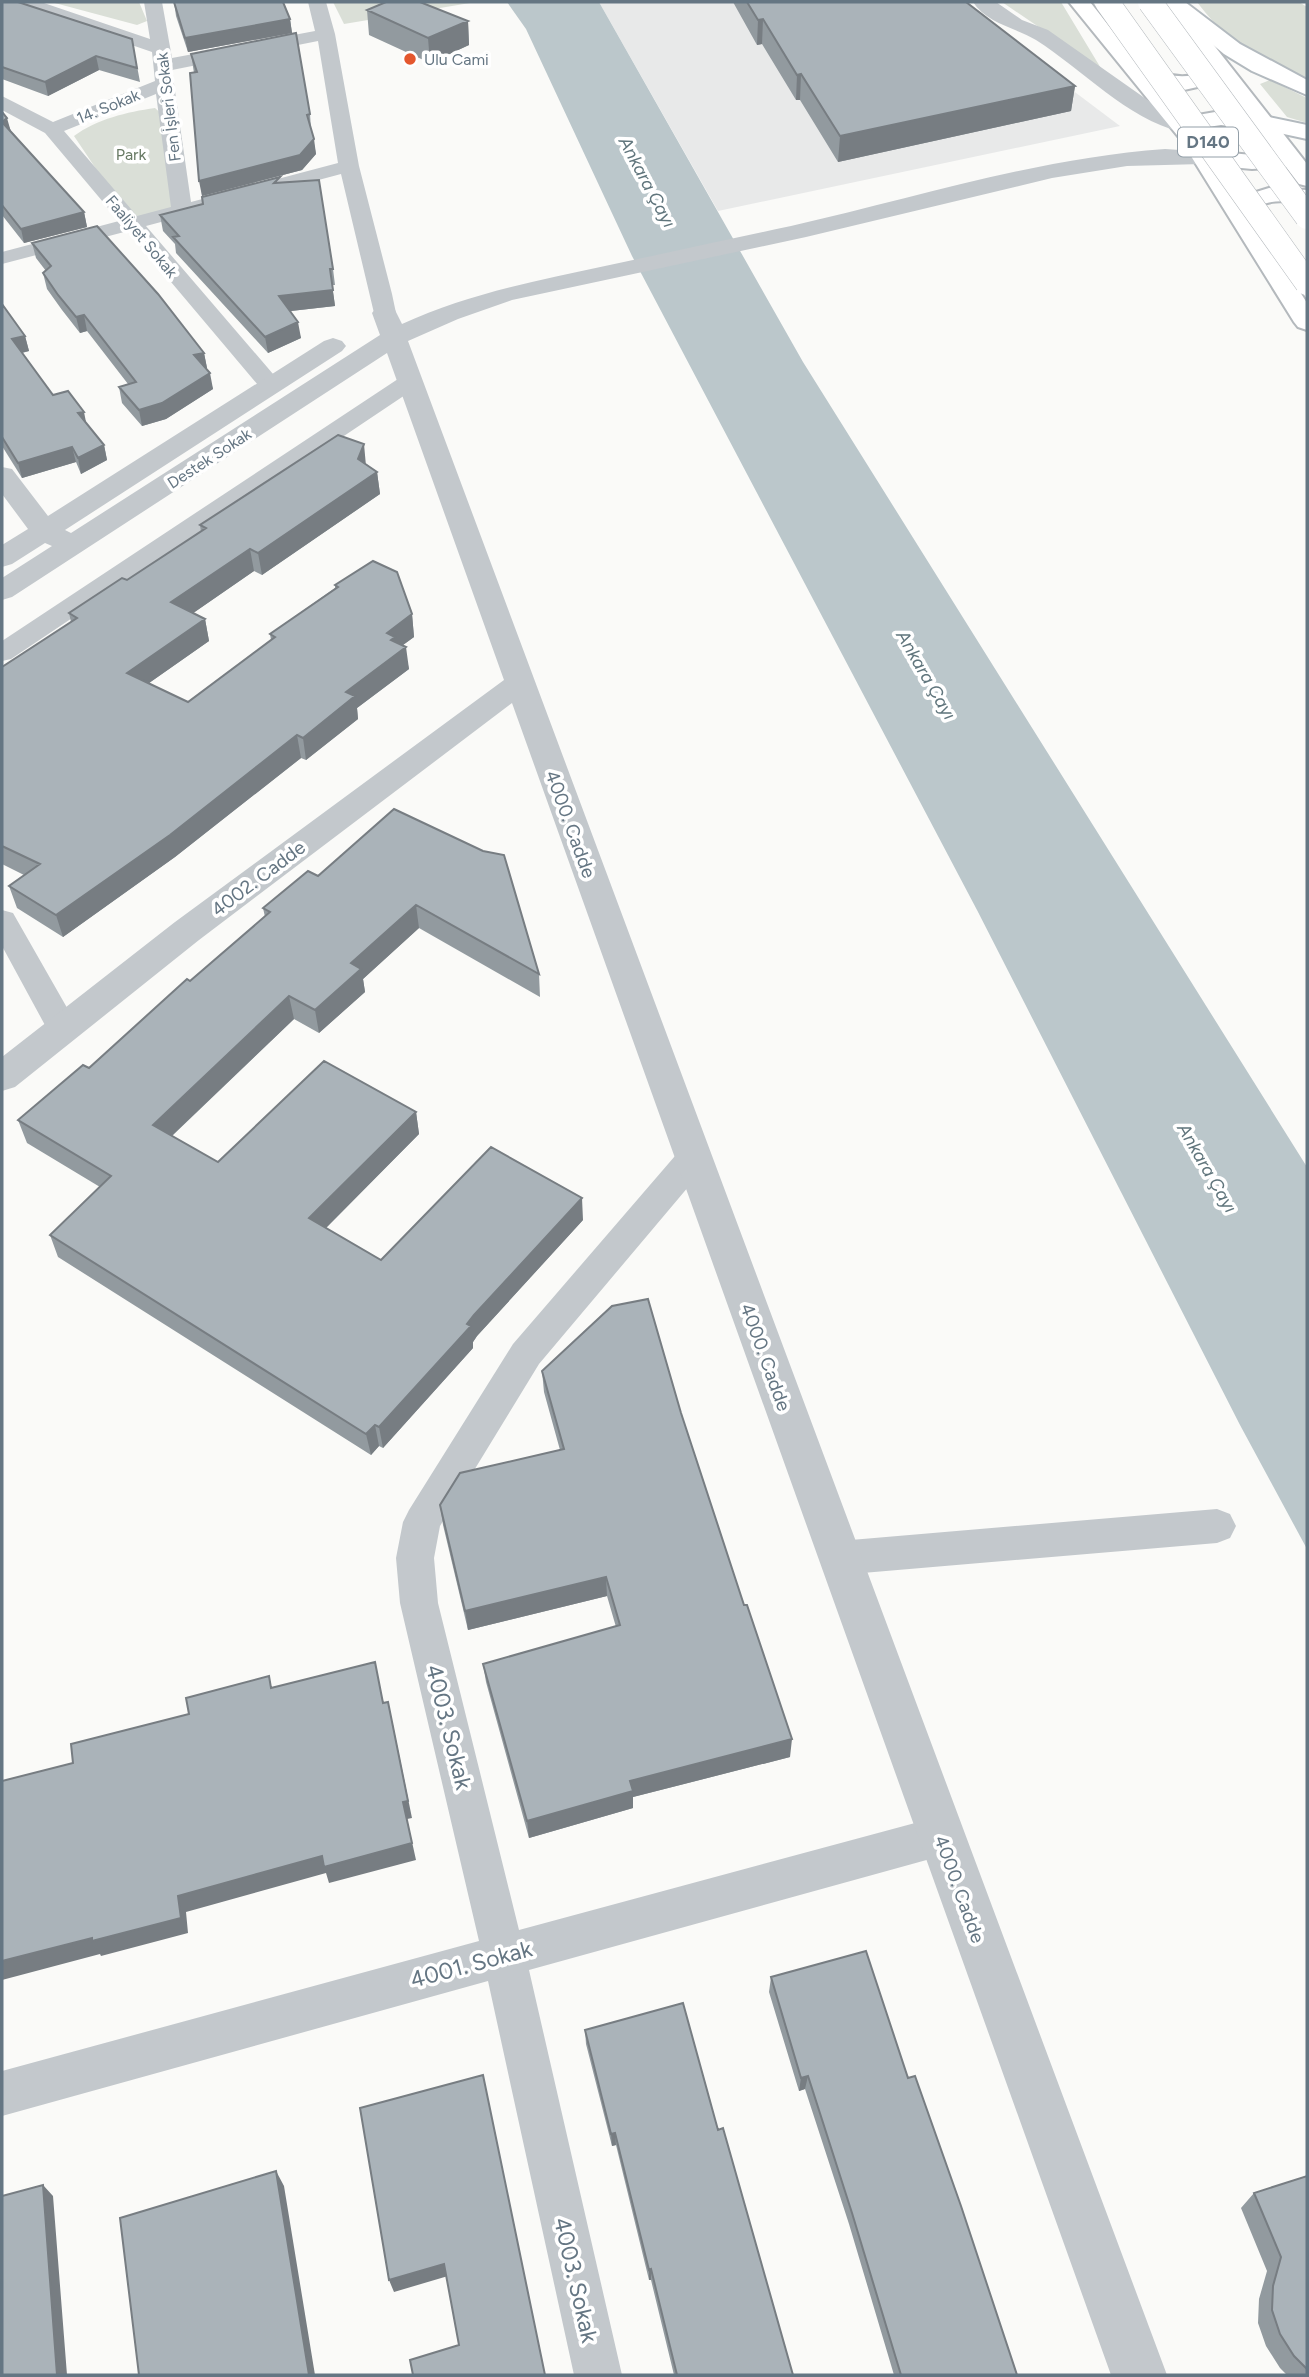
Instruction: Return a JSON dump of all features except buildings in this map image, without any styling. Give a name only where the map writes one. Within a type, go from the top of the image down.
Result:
[{"type":"main road","points":[[1079,2],[1181,125],[1307,322]]},
{"type":"main road","name":"D140","points":[[1107,2],[1307,283]]},
{"type":"main road","name":"D140","points":[[1150,2],[1307,217]]},
{"type":"main road","points":[[1170,2],[1264,123],[1299,161],[1307,179]]},
{"type":"main road","points":[[1170,2],[1232,49],[1260,66],[1307,88]]},
{"type":"main road","points":[[1134,68],[1159,82],[1191,84],[1215,76],[1218,67],[1215,59]]},
{"type":"main road","points":[[1181,125],[1221,118],[1307,132]]},
{"type":"main road","points":[[1202,156],[1252,162],[1299,161]]},
{"type":"main road","points":[[1238,214],[1246,203],[1264,196],[1307,197]]},
{"type":"street","points":[[24,2],[163,66]]},
{"type":"street","name":"Fen İşleri Sokak","points":[[153,2],[181,212]]},
{"type":"street","points":[[317,2],[326,34],[349,166],[380,279],[379,323],[426,320],[624,258]]},
{"type":"street","points":[[983,2],[1015,24],[1023,38],[1130,112],[1163,123],[1181,125]]},
{"type":"street","name":"14. Sokak","points":[[52,129],[163,66],[326,34]]},
{"type":"street","name":"Faaliyet Sokak","points":[[2,102],[52,129],[271,386]]},
{"type":"street","points":[[741,233],[1181,125]]},
{"type":"street","points":[[448,288],[624,258],[1101,162],[1164,154],[1202,156]]},
{"type":"street","points":[[2,258],[132,226],[349,166]]},
{"type":"street","name":"4000. Cadde","points":[[379,323],[409,382],[1139,2375]]},
{"type":"street","name":"Destek Sokak","points":[[2,558],[271,386],[379,323]]},
{"type":"street","name":"Destek Sokak","points":[[2,591],[74,546],[379,323]]},
{"type":"street","points":[[2,653],[409,382]]},
{"type":"street","points":[[2,475],[44,531],[74,546]]},
{"type":"street","name":"4002. Cadde","points":[[2,1077],[62,1027],[519,683]]},
{"type":"street","points":[[2,920],[62,1027]]},
{"type":"street","name":"4003. Sokak","points":[[598,2375],[504,1956],[419,1603],[415,1558],[422,1522],[526,1354],[693,1158]]},
{"type":"street","points":[[839,1558],[1217,1527]]},
{"type":"street","name":"4001. Sokak","points":[[2,2093],[941,1836]]},
{"type":"shaded area","points":[[599,2],[955,2],[1120,126],[718,211]]},
{"type":"green space","points":[[51,2],[139,2],[147,21],[137,25]]},
{"type":"green space","points":[[333,2],[476,2],[344,24]]},
{"type":"green space","points":[[1002,2],[1061,2],[1102,70]]},
{"type":"green space","points":[[1197,2],[1299,2],[1307,7],[1307,79],[1246,49],[1222,30]]},
{"type":"green space","points":[[1270,80],[1307,98],[1307,123],[1287,117],[1260,84]]},
{"type":"green space","name":"Park","points":[[155,108],[166,118],[172,214],[133,224],[74,136],[113,117]]},
{"type":"water","name":"Ankara Çayı","points":[[507,2],[599,2],[803,362],[1307,1167],[1307,1549],[1240,1425],[977,910],[632,256],[526,29]]},
{"type":"place","name":"Ulu Cami","points":[[410,59]]}]
